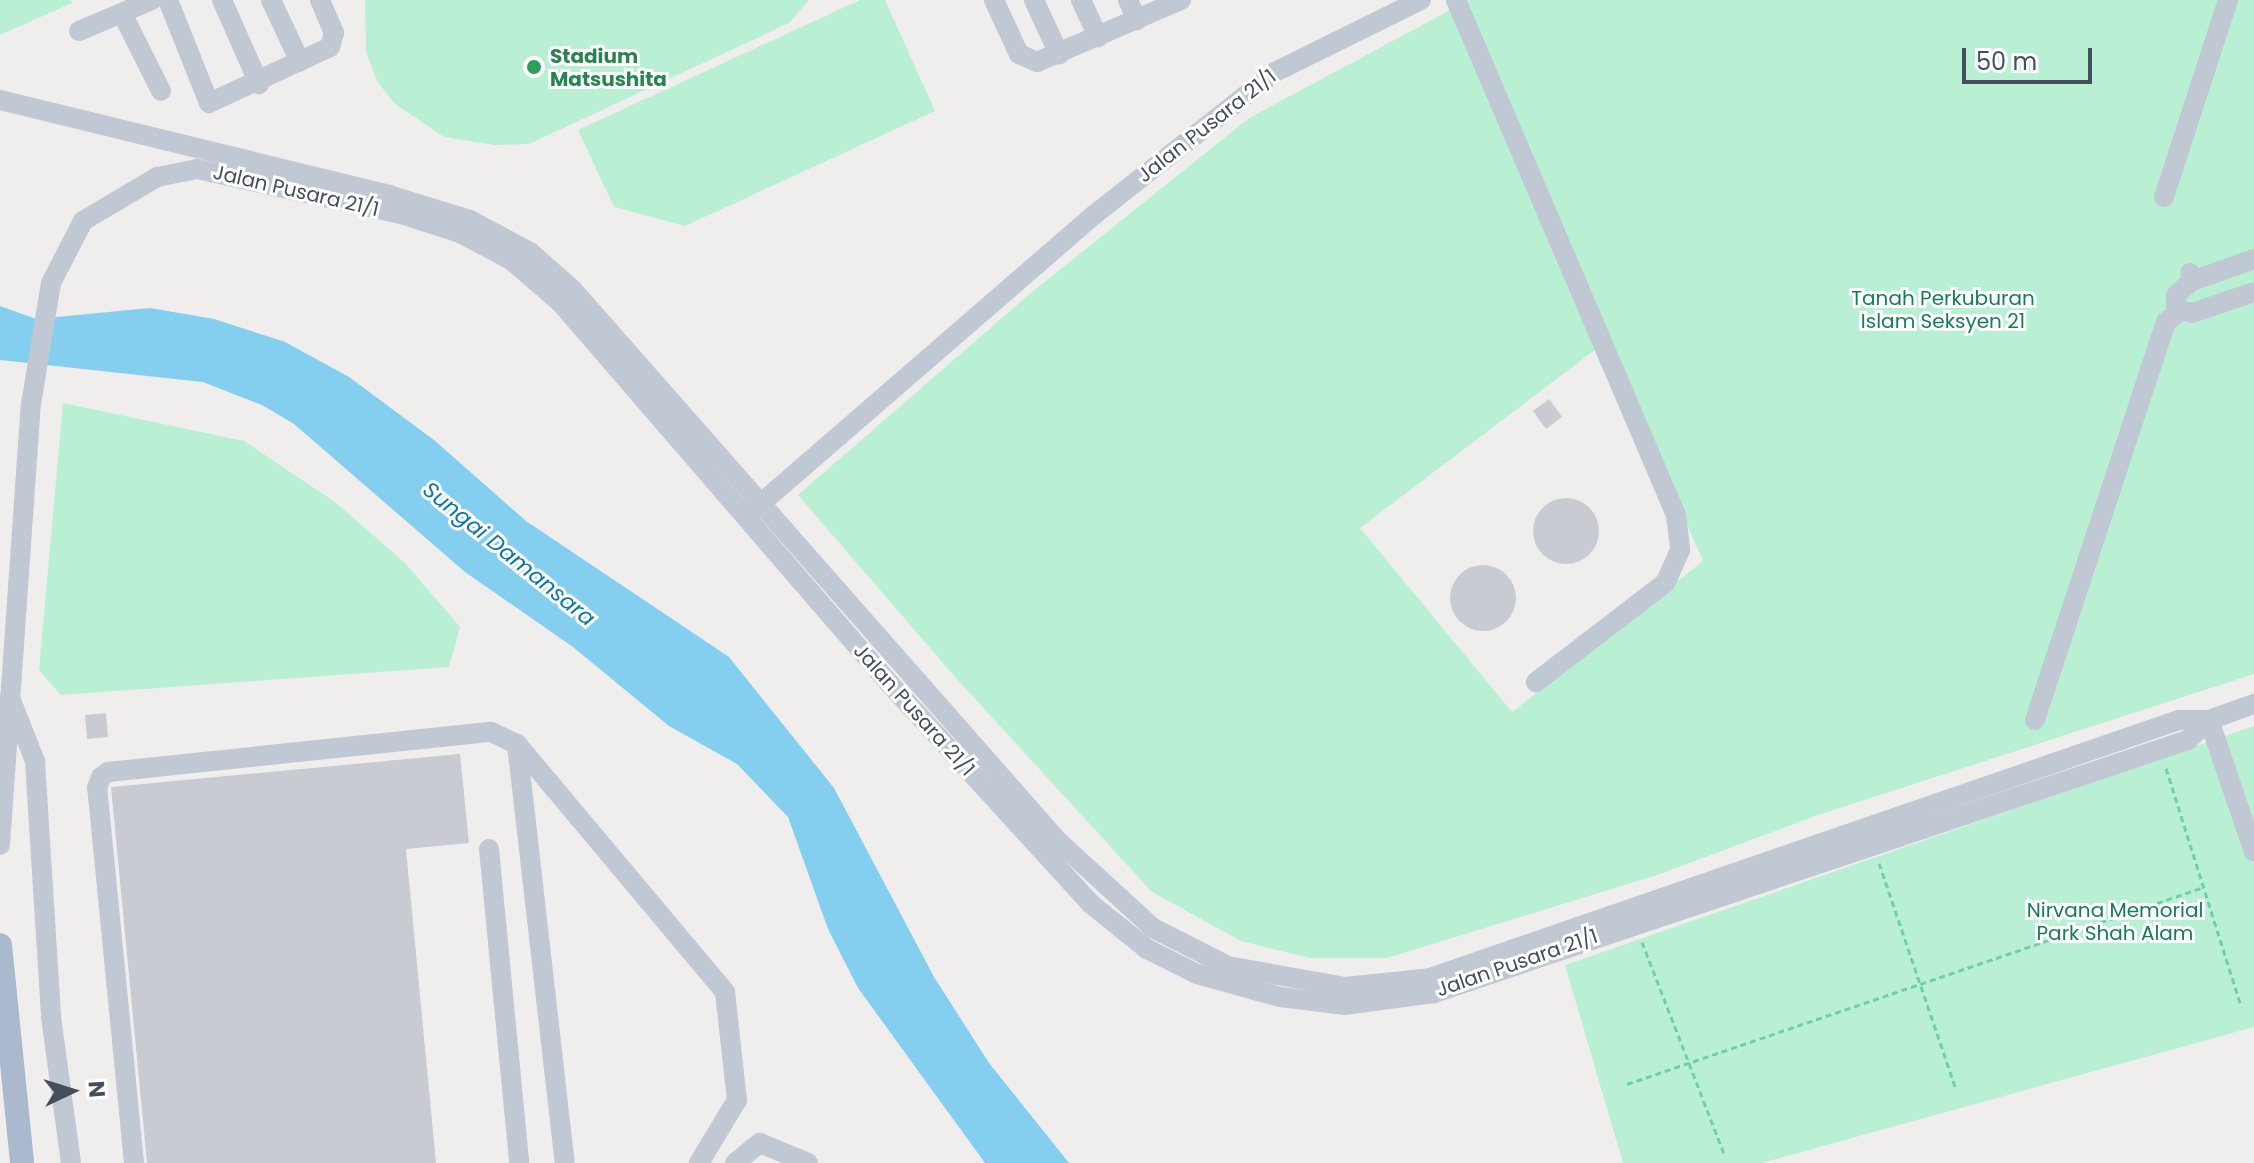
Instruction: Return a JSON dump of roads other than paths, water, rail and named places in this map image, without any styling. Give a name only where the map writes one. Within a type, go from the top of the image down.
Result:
[{"type":"main road","points":[[0,945],[22,1163]]},
{"type":"street","points":[[79,31],[152,0]]},
{"type":"street","points":[[168,0],[209,103],[259,84],[330,47],[334,33],[320,0]]},
{"type":"street","points":[[222,0],[259,84]]},
{"type":"street","points":[[271,0],[300,62]]},
{"type":"street","points":[[994,0],[1019,54],[1037,62],[1180,0]]},
{"type":"street","points":[[1034,0],[1059,54]]},
{"type":"street","points":[[1081,0],[1098,37]]},
{"type":"street","points":[[1128,0],[1137,20]]},
{"type":"street","name":"Jalan Pusara 21/1","points":[[753,510],[1094,215],[1275,72],[1421,0]]},
{"type":"street","points":[[1456,0],[1676,515],[1680,550],[1665,583],[1536,682]]},
{"type":"street","points":[[2164,197],[2228,0]]},
{"type":"street","points":[[122,13],[161,91]]},
{"type":"street","name":"Jalan Pusara 21/1","points":[[0,100],[389,195],[470,220],[530,252],[573,290],[890,684],[1091,904],[1147,949],[1197,974],[1280,997],[1344,1005],[1434,993],[2188,740],[2209,720]]},
{"type":"street","name":"Jalan Pusara 21/1","points":[[0,845],[31,404],[51,283],[83,221],[146,182],[197,169],[401,214],[460,233],[511,260],[560,302],[1058,841],[1153,928],[1228,966],[1345,987],[1430,978],[2179,720],[2209,720],[2254,704]]},
{"type":"street","points":[[2180,311],[2176,295],[2191,277],[2254,259]]},
{"type":"street","points":[[2035,720],[2166,322],[2180,311],[2192,313],[2254,292]]},
{"type":"street","points":[[10,698],[35,761],[51,1017],[71,1163]]},
{"type":"street","points":[[2209,720],[2254,852]]},
{"type":"street","points":[[134,1163],[97,788],[101,777],[108,772],[491,732],[517,744],[717,978],[730,1005],[737,1100],[699,1163]]},
{"type":"street","points":[[517,744],[565,1163]]},
{"type":"street","points":[[489,849],[519,1163]]},
{"type":"street","points":[[735,1163],[760,1143],[808,1163]]},
{"type":"water","name":"Sungai Damansara","points":[[0,306],[36,319],[150,308],[214,319],[285,342],[349,377],[434,440],[526,521],[729,657],[834,788],[934,977],[989,1063],[1069,1163],[985,1163],[858,988],[828,929],[788,817],[737,764],[669,726],[573,647],[465,572],[294,424],[262,405],[203,382],[0,360]]},
{"type":"place","name":"Stadium Matsushita","points":[[534,67]]},
{"type":"park label","name":"Tanah Perkuburan Islam Seksyen 21","points":[[1943,310]]},
{"type":"park label","name":"Nirvana Memorial Park Shah Alam","points":[[2115,922]]}]
